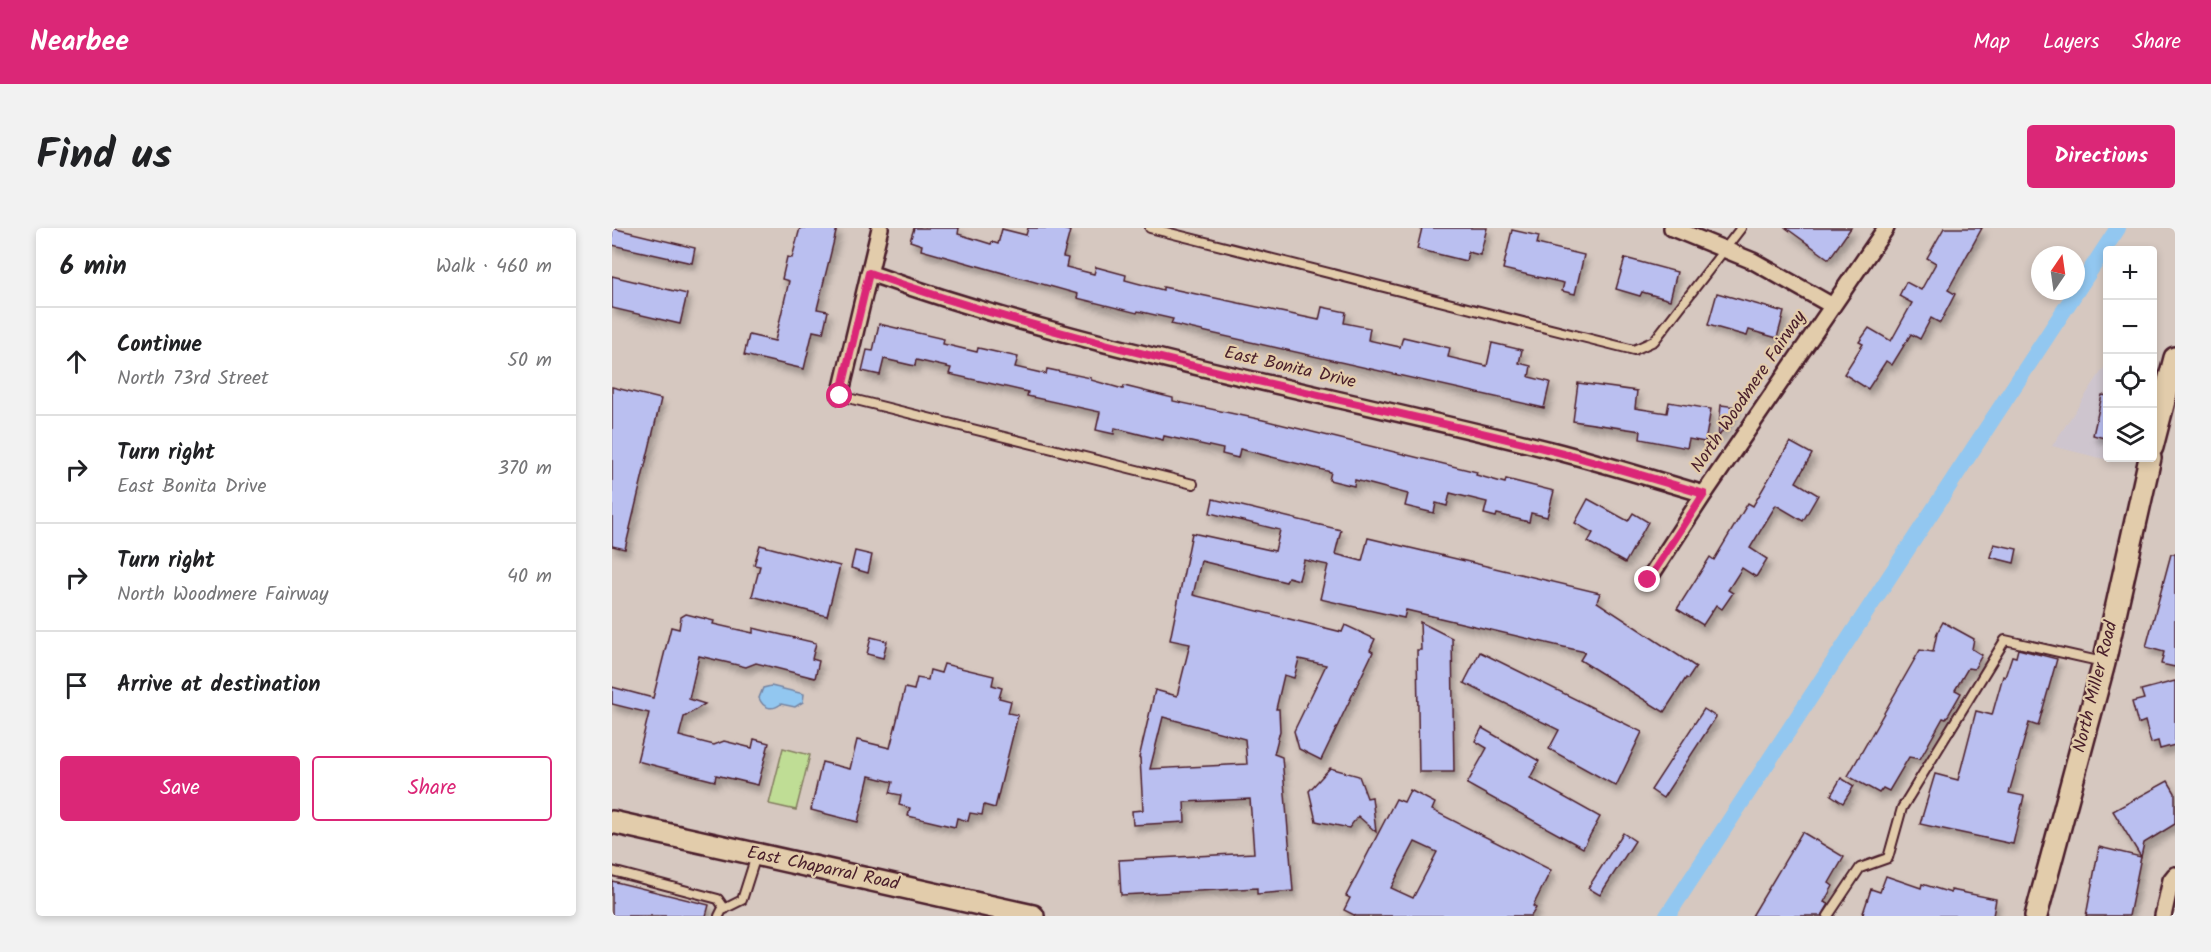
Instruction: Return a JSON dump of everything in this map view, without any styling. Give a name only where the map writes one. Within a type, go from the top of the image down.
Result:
[{"type":"street","points":[[840,396],[880,228]]},
{"type":"street","points":[[1672,228],[1753,261],[1832,305]]},
{"type":"street","name":"North Woodmere Fairway","points":[[1648,580],[1886,228]]},
{"type":"street","name":"East Bonita Drive","points":[[869,273],[935,296],[1090,341],[1552,450],[1704,494]]},
{"type":"street","points":[[2157,428],[2175,358]]},
{"type":"street","name":"North Miller Road","points":[[2036,916],[2104,663],[2139,497],[2149,462]]},
{"type":"street","name":"East Chaparral Road","points":[[612,822],[1033,916]]},
{"type":"street","points":[[2163,916],[2171,880],[2175,875]]},
{"type":"lane","points":[[1150,228],[1634,350],[1654,341],[1741,228]]},
{"type":"lane","points":[[840,396],[1193,484]]},
{"type":"lane","points":[[1828,916],[1860,868],[1888,858],[1902,808],[2005,640],[2104,663]]},
{"type":"lane","points":[[719,916],[725,909],[739,904],[742,900],[756,854]]},
{"type":"lane","points":[[612,872],[718,899],[725,909]]},
{"type":"shaded area","points":[[2103,369],[2103,459],[2052,446]]},
{"type":"green space","points":[[783,748],[810,755],[796,810],[769,804]]},
{"type":"water","points":[[771,686],[804,694],[803,702],[795,707],[781,704],[771,708],[765,706],[759,698],[763,688]]},
{"type":"building","points":[[612,228],[695,248],[692,263],[612,245]]},
{"type":"building","points":[[800,228],[837,228],[817,309],[828,311],[823,333],[813,331],[804,369],[744,355],[749,335],[775,341],[789,281],[782,279],[787,257],[792,258]]},
{"type":"building","points":[[914,228],[959,228],[958,234],[998,244],[1002,229],[1026,235],[1028,228],[1059,228],[1070,231],[1063,257],[1068,258],[1066,267],[1094,274],[1096,267],[1126,275],[1125,280],[1163,290],[1163,287],[1319,320],[1322,307],[1346,312],[1344,323],[1370,328],[1368,340],[1400,347],[1403,337],[1450,348],[1448,357],[1487,366],[1492,343],[1522,350],[1519,363],[1531,366],[1529,377],[1550,382],[1544,408],[1171,324],[1173,319],[1138,311],[1137,313],[1077,298],[1078,294],[921,250],[922,245],[910,241]]},
{"type":"building","points":[[1422,228],[1487,228],[1480,255],[1468,252],[1466,261],[1417,249]]},
{"type":"building","points":[[1786,228],[1851,228],[1829,259]]},
{"type":"building","points":[[1944,228],[1982,228],[1948,290],[1955,294],[1940,323],[1931,318],[1920,339],[1911,334],[1892,365],[1886,361],[1868,389],[1844,374],[1863,344],[1859,342],[1869,328],[1891,341],[1912,303],[1899,296],[1906,282],[1921,290],[1936,263],[1927,258]]},
{"type":"building","points":[[1512,230],[1539,236],[1537,244],[1584,255],[1575,294],[1562,291],[1564,283],[1503,269]]},
{"type":"building","points":[[1625,258],[1677,272],[1670,300],[1642,292],[1640,296],[1616,289]]},
{"type":"building","points":[[612,276],[687,294],[680,324],[612,308]]},
{"type":"building","points":[[1717,293],[1784,312],[1777,338],[1749,330],[1747,336],[1708,325]]},
{"type":"building","points":[[879,324],[944,339],[943,344],[977,352],[978,348],[1018,357],[1015,367],[1046,374],[1047,369],[1091,378],[1091,380],[1123,389],[1124,386],[1173,398],[1173,401],[1263,420],[1477,472],[1476,475],[1505,483],[1506,479],[1554,491],[1547,517],[1531,513],[1529,522],[1497,514],[1496,517],[1484,514],[1487,502],[1450,493],[1447,506],[1436,503],[1434,513],[1405,506],[1408,494],[1355,480],[1354,486],[1329,480],[1331,472],[1240,449],[1238,458],[1222,454],[1223,449],[1164,436],[1163,440],[1115,428],[1114,434],[1096,430],[1100,412],[1027,396],[1028,392],[949,374],[951,368],[916,360],[915,366],[884,359],[880,375],[862,371],[867,350],[873,351]]},
{"type":"building","points":[[1578,383],[1637,391],[1635,408],[1667,413],[1669,402],[1711,409],[1705,442],[1689,439],[1687,448],[1640,439],[1641,431],[1573,421]]},
{"type":"building","points":[[612,387],[661,399],[625,549],[612,546]]},
{"type":"building","points":[[2102,395],[2103,395],[2103,438],[2093,435]]},
{"type":"building","points":[[1721,405],[1737,407],[1718,438]]},
{"type":"building","points":[[1790,442],[1812,454],[1796,482],[1818,495],[1803,521],[1776,505],[1750,548],[1767,559],[1756,577],[1742,568],[1728,590],[1733,593],[1722,609],[1716,605],[1703,625],[1677,609],[1710,557],[1714,560],[1748,503],[1753,506]]},
{"type":"building","points":[[1213,499],[1341,530],[1335,554],[1362,561],[1368,538],[1600,593],[1597,602],[1696,667],[1664,712],[1580,660],[1585,652],[1406,610],[1404,618],[1320,599],[1328,565],[1304,560],[1299,580],[1288,577],[1286,582],[1201,561],[1193,595],[1342,632],[1345,625],[1375,639],[1370,650],[1373,652],[1321,760],[1299,749],[1294,731],[1326,665],[1299,659],[1294,678],[1284,675],[1276,709],[1279,709],[1280,731],[1274,754],[1282,757],[1293,891],[1257,894],[1257,888],[1121,895],[1119,860],[1254,853],[1250,799],[1184,802],[1185,822],[1133,825],[1132,811],[1143,810],[1139,758],[1155,690],[1177,696],[1190,644],[1170,640],[1192,533],[1275,551],[1280,530],[1210,513]],"holes":[[[1163,717],[1245,739],[1247,764],[1150,769]]]},
{"type":"building","points":[[1588,499],[1628,521],[1633,513],[1648,522],[1625,563],[1588,542],[1593,533],[1575,523]]},
{"type":"building","points":[[1994,544],[2017,549],[2014,563],[1990,557]]},
{"type":"building","points":[[760,545],[840,566],[827,616],[752,596],[760,566],[754,565]]},
{"type":"building","points":[[855,551],[872,555],[868,573],[851,568]]},
{"type":"building","points":[[2171,554],[2175,554],[2175,667],[2161,664],[2164,652],[2146,647]]},
{"type":"building","points":[[686,614],[714,621],[713,624],[753,633],[753,628],[816,643],[812,659],[819,661],[815,678],[756,663],[746,667],[699,656],[689,699],[705,704],[684,717],[679,736],[714,745],[724,741],[752,748],[754,739],[769,743],[758,785],[716,775],[715,781],[637,761],[649,713],[612,704],[612,687],[653,698],[671,627],[679,629],[681,617]]},
{"type":"building","points":[[1420,622],[1452,638],[1454,772],[1419,772],[1417,650],[1421,650]]},
{"type":"building","points":[[1943,622],[1974,639],[1972,649],[1982,655],[1974,669],[1968,668],[1955,690],[1961,693],[1946,719],[1943,718],[1920,759],[1909,757],[1889,791],[1883,788],[1879,793],[1848,776],[1920,650],[1933,652],[1937,633]]},
{"type":"building","points":[[871,637],[887,641],[883,658],[867,654]]},
{"type":"building","points":[[2018,649],[2057,659],[2038,726],[2029,723],[2009,793],[2024,796],[2013,844],[1920,824],[1935,774],[1958,780],[1976,711],[1992,715],[2003,676],[2005,677],[2012,656],[2016,657]]},
{"type":"building","points":[[1480,652],[1642,732],[1616,786],[1549,749],[1559,730],[1464,683]]},
{"type":"building","points":[[944,664],[994,676],[992,685],[1002,688],[999,698],[1011,701],[1008,713],[1018,715],[995,808],[984,805],[982,815],[970,813],[968,821],[957,818],[955,827],[908,816],[910,808],[899,805],[901,795],[890,793],[893,782],[869,776],[858,822],[811,810],[822,762],[850,769],[857,740],[890,748],[905,688],[914,690],[917,678],[928,680],[930,670],[941,673]]},
{"type":"building","points":[[2175,681],[2175,745],[2160,749],[2158,741],[2151,743],[2145,721],[2138,724],[2132,702],[2144,699],[2141,690]]},
{"type":"building","points":[[1704,709],[1716,717],[1663,798],[1651,790]]},
{"type":"building","points":[[1482,728],[1539,761],[1530,778],[1600,817],[1583,848],[1467,784],[1487,748],[1475,741]]},
{"type":"building","points":[[1330,768],[1359,776],[1367,798],[1372,797],[1376,832],[1358,816],[1349,828],[1316,821],[1309,791]]},
{"type":"building","points":[[1841,778],[1854,786],[1843,803],[1831,795]]},
{"type":"building","points":[[2168,781],[2175,793],[2175,824],[2144,843],[2141,857],[2113,811]]},
{"type":"building","points":[[1410,790],[1435,803],[1432,810],[1551,870],[1533,906],[1536,908],[1531,916],[1356,916],[1344,910],[1350,898],[1346,896],[1396,799],[1404,802]],"holes":[[[1415,842],[1437,852],[1413,898],[1391,888]]]},
{"type":"building","points":[[1802,832],[1844,857],[1829,883],[1833,886],[1824,902],[1829,904],[1822,916],[1752,916]]},
{"type":"building","points":[[1623,833],[1635,841],[1600,895],[1588,888]]},
{"type":"building","points":[[2099,847],[2141,857],[2129,916],[2086,916]]},
{"type":"building","points":[[1886,876],[1921,888],[1922,884],[1951,893],[1951,890],[1996,899],[1993,916],[1862,916],[1871,889],[1880,892]]},
{"type":"building","points":[[612,881],[709,905],[706,916],[612,916]]},
{"type":"waterway","points":[[1667,916],[2118,228]]},
{"type":"route","points":[[840,396],[869,273],[935,296],[1090,341],[1552,450],[1704,494],[1648,580]]}]
